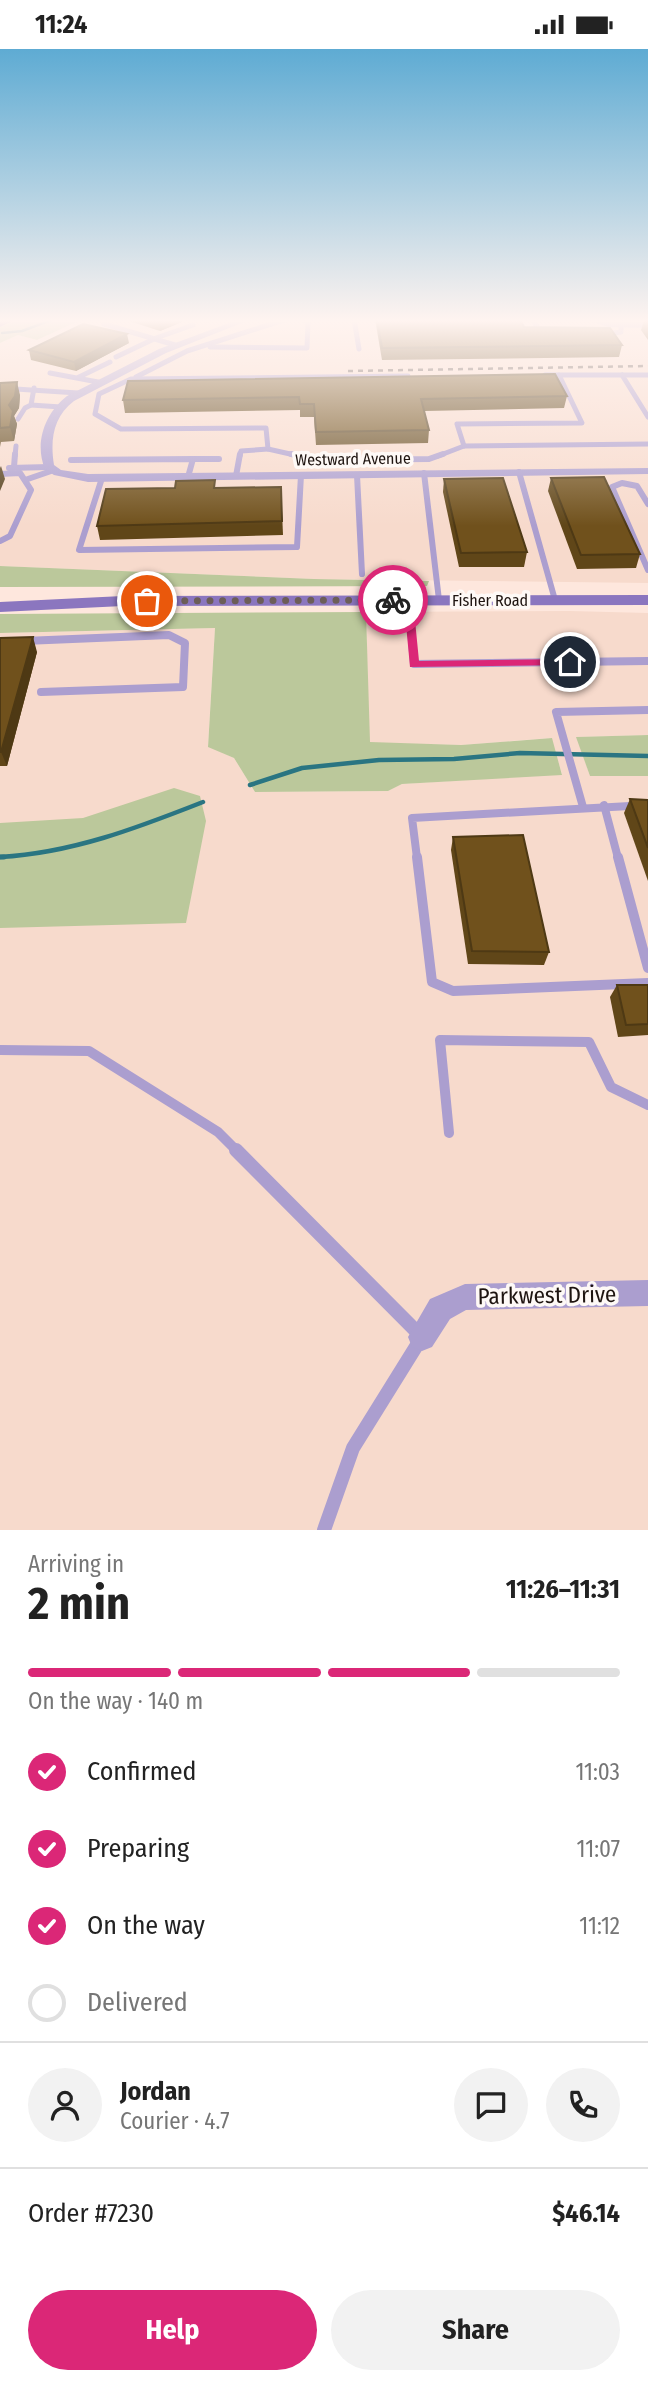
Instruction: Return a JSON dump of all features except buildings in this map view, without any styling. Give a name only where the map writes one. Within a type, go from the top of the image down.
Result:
[{"type":"main road","name":"Fisher Road","points":[[0,594],[122,601]]},
{"type":"main road","name":"Fisher Road","points":[[0,607],[122,601],[648,600]]},
{"type":"street","points":[[54,470],[47,445],[52,420],[61,407],[87,388]]},
{"type":"street","name":"Westward Avenue","points":[[54,470],[102,478],[648,471]]},
{"type":"street","name":"Parkwest Drive","points":[[422,1337],[440,1309],[465,1297],[648,1293]]},
{"type":"lane","points":[[31,405],[34,388]]},
{"type":"lane","points":[[35,388],[78,393]]},
{"type":"lane","points":[[112,388],[99,394],[95,414],[121,429],[266,428],[268,449]]},
{"type":"lane","points":[[464,446],[457,424],[582,423],[565,388]]},
{"type":"lane","points":[[630,388],[648,417]]},
{"type":"lane","points":[[18,419],[25,408],[31,405],[61,407]]},
{"type":"lane","points":[[236,476],[241,451],[268,449],[321,460],[429,459],[464,446],[648,444]]},
{"type":"lane","points":[[14,467],[16,446]]},
{"type":"lane","points":[[188,477],[193,459]]},
{"type":"lane","points":[[71,460],[219,459]]},
{"type":"lane","points":[[0,468],[54,470]]},
{"type":"lane","points":[[24,480],[54,470]]},
{"type":"lane","points":[[616,471],[622,483]]},
{"type":"lane","points":[[519,472],[555,600]]},
{"type":"lane","points":[[0,474],[20,473],[31,490],[10,536],[0,541]]},
{"type":"lane","points":[[424,473],[439,600]]},
{"type":"lane","points":[[102,478],[79,549],[297,547],[301,475]]},
{"type":"lane","points":[[357,475],[362,574]]},
{"type":"lane","points":[[648,504],[637,486],[622,483],[612,487],[648,570]]},
{"type":"lane","points":[[408,600],[414,664],[648,661]]},
{"type":"lane","points":[[0,642],[169,635],[185,643],[183,687],[41,692]]},
{"type":"lane","points":[[583,807],[556,712],[648,710]]},
{"type":"lane","points":[[604,805],[648,968]]},
{"type":"lane","points":[[648,805],[604,805],[412,818],[432,982],[453,991],[648,983]]},
{"type":"lane","points":[[449,1133],[440,1040],[589,1042],[611,1087],[648,1105]]},
{"type":"lane","points":[[0,1050],[89,1051],[218,1132],[422,1337],[353,1448],[324,1530]]},
{"type":"shaded area","points":[[0,388],[648,388],[648,583],[314,579],[0,566]]},
{"type":"shaded area","points":[[366,612],[648,613],[648,735],[577,737],[590,776],[648,776],[648,1530],[0,1530],[0,633],[215,628],[208,746],[234,758],[255,792],[388,791],[402,784],[562,774],[551,738],[461,745],[369,743]]},
{"type":"green space","points":[[0,566],[429,581],[427,586],[0,587]]},
{"type":"green space","points":[[366,612],[370,742],[461,745],[552,738],[562,775],[402,784],[388,791],[255,792],[234,758],[208,747],[215,628],[0,633],[0,614]]},
{"type":"green space","points":[[648,735],[648,776],[590,776],[576,737]]},
{"type":"green space","points":[[174,788],[200,796],[206,821],[186,923],[0,928],[0,823],[83,818]]},
{"type":"waterway","points":[[250,785],[302,768],[379,760],[454,759],[520,753],[648,756]]},
{"type":"waterway","points":[[4,857],[0,857],[27,855],[104,838],[203,802]]},
{"type":"way so far","points":[[147,601],[393,600]]},
{"type":"route","points":[[393,600],[408,600],[414,664],[570,662]]}]
